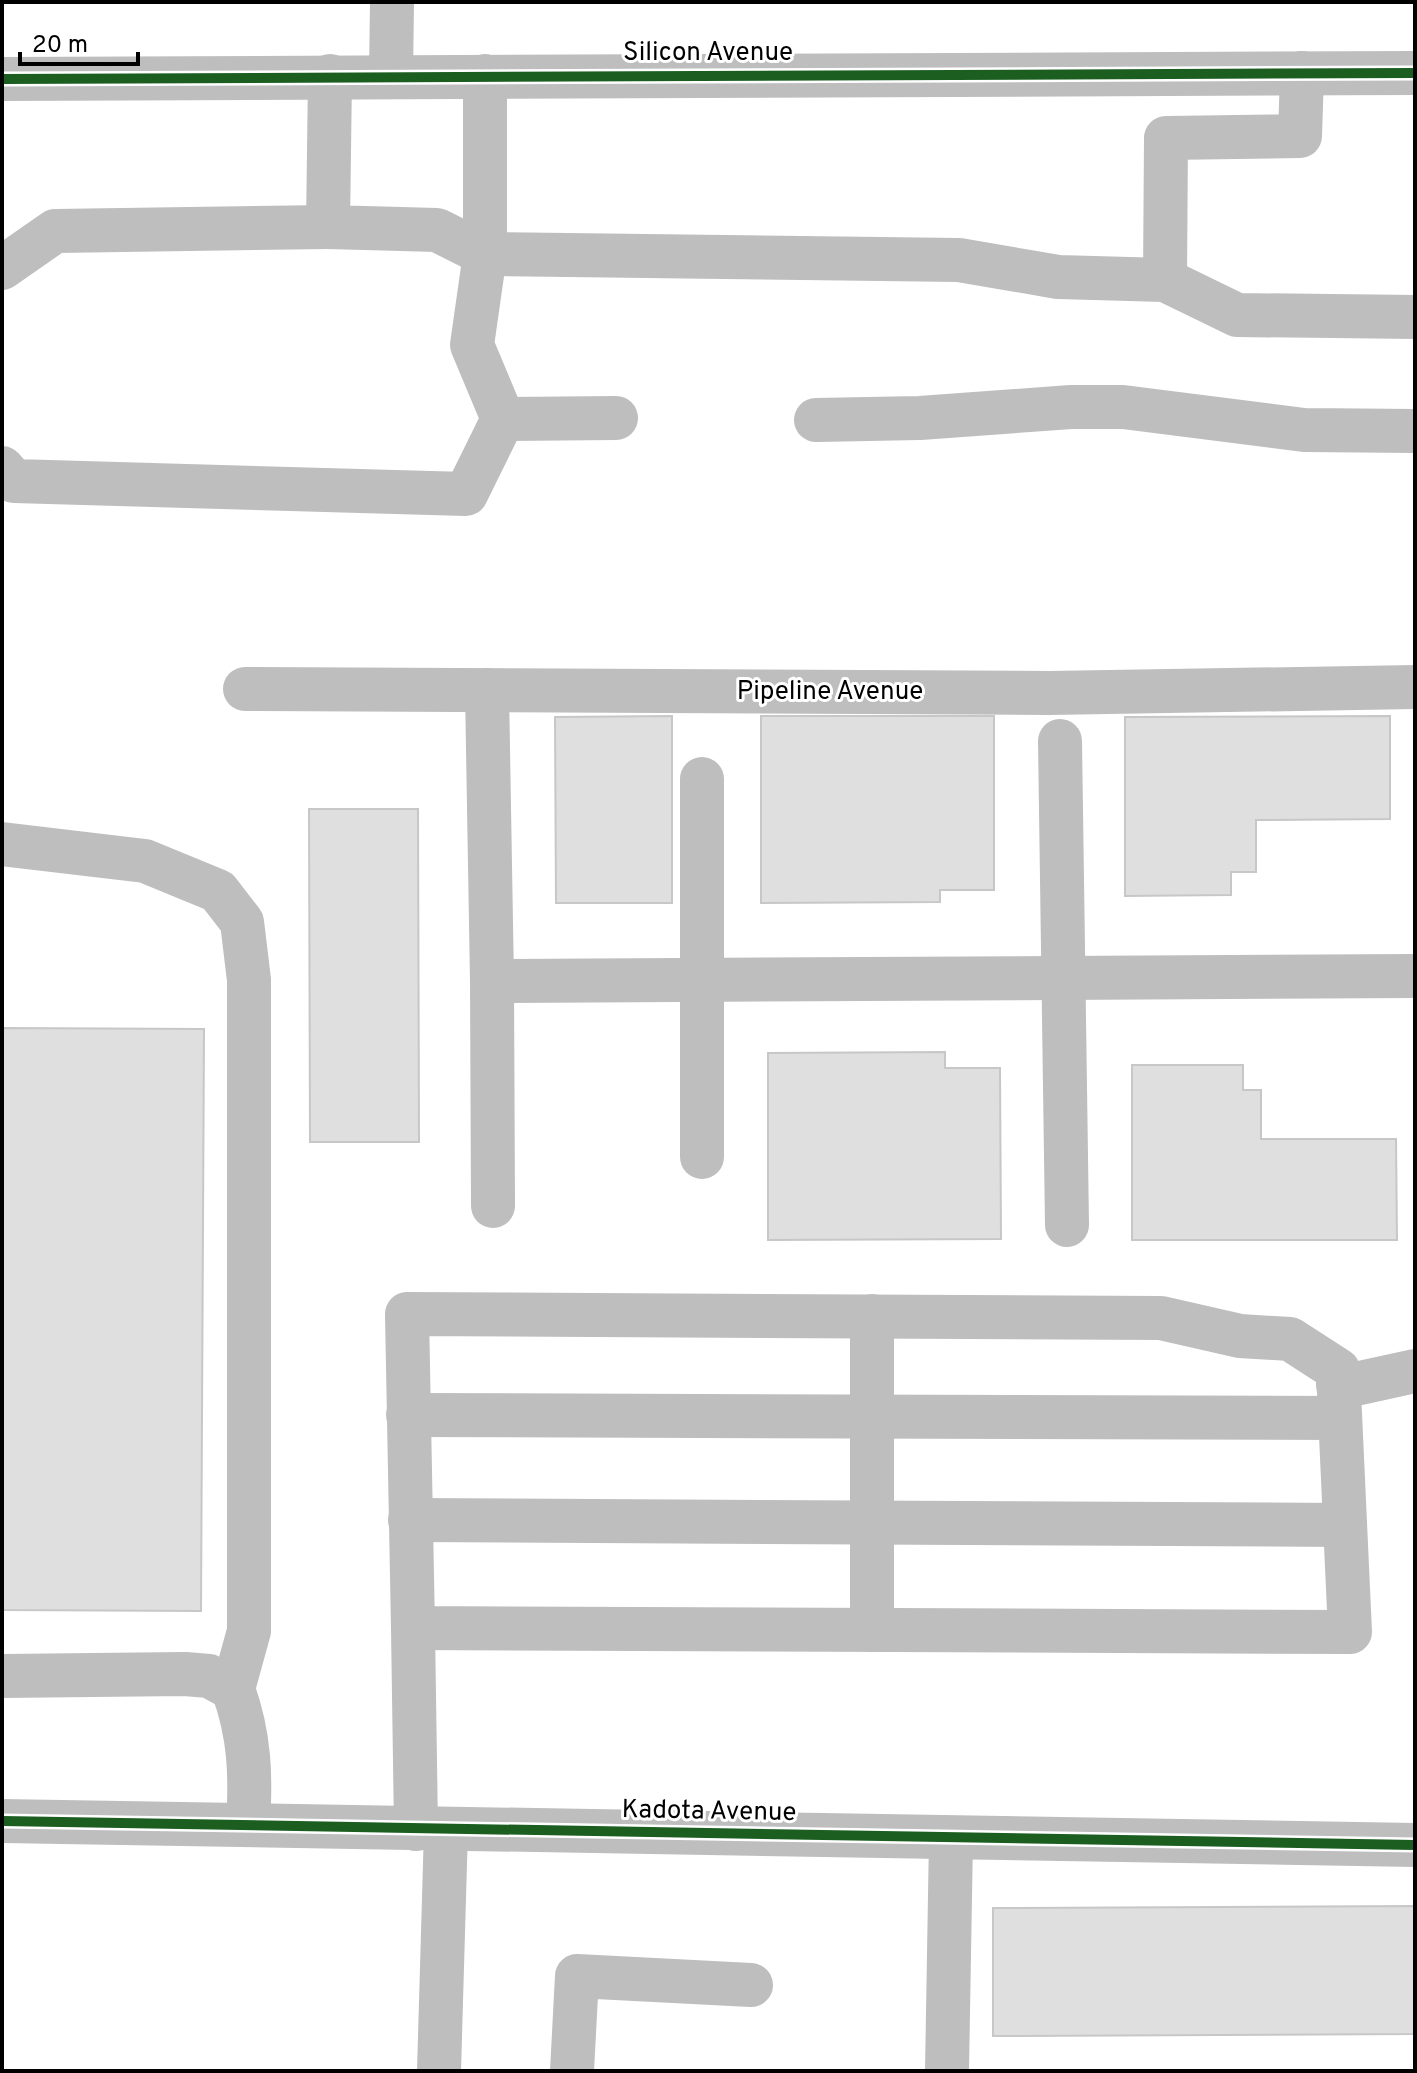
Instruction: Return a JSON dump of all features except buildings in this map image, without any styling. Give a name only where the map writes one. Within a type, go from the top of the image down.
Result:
[{"type":"street","points":[[391,75],[392,2]]},
{"type":"street","points":[[1165,280],[1166,138],[1300,136],[1302,73]]},
{"type":"street","name":"Silicon Avenue","points":[[2,79],[1415,73]]},
{"type":"street","points":[[328,227],[330,76]]},
{"type":"street","points":[[2,468],[14,481],[466,494],[503,419],[472,345],[485,254],[485,76]]},
{"type":"street","points":[[2,268],[55,231],[328,227],[437,230],[485,254],[959,260],[1058,277],[1165,280],[1237,315],[1415,317]]},
{"type":"street","points":[[816,420],[920,418],[1071,407],[1123,407],[1304,430],[1415,431]]},
{"type":"street","points":[[503,419],[616,418]]},
{"type":"street","name":"Pipeline Avenue","points":[[245,689],[1049,693],[1415,687]]},
{"type":"street","points":[[487,690],[493,1206]]},
{"type":"street","points":[[1060,741],[1067,1225]]},
{"type":"street","points":[[702,779],[702,1157]]},
{"type":"street","points":[[2,844],[145,861],[218,891],[242,922],[249,995],[249,1631],[233,1689],[245,1722],[251,1776],[248,1825]]},
{"type":"street","points":[[492,981],[1415,976]]},
{"type":"street","points":[[413,1628],[1350,1632],[1338,1370],[1290,1339],[1240,1336],[1161,1318],[407,1314],[413,1628],[431,1829],[439,2071]]},
{"type":"street","points":[[872,1316],[872,1630]]},
{"type":"street","points":[[408,1415],[872,1416],[1339,1401],[1360,1383],[1415,1371]]},
{"type":"street","points":[[410,1520],[1345,1525]]},
{"type":"street","points":[[2,1676],[185,1674],[209,1676],[233,1689]]},
{"type":"street","name":"Kadota Avenue","points":[[2,1821],[1415,1845]]},
{"type":"street","points":[[947,2071],[951,1838]]},
{"type":"street","points":[[572,2071],[577,1976],[751,1985]]},
{"type":"cycle path","points":[[2,79],[1415,73]]},
{"type":"cycle path","points":[[2,1821],[1415,1845]]}]
